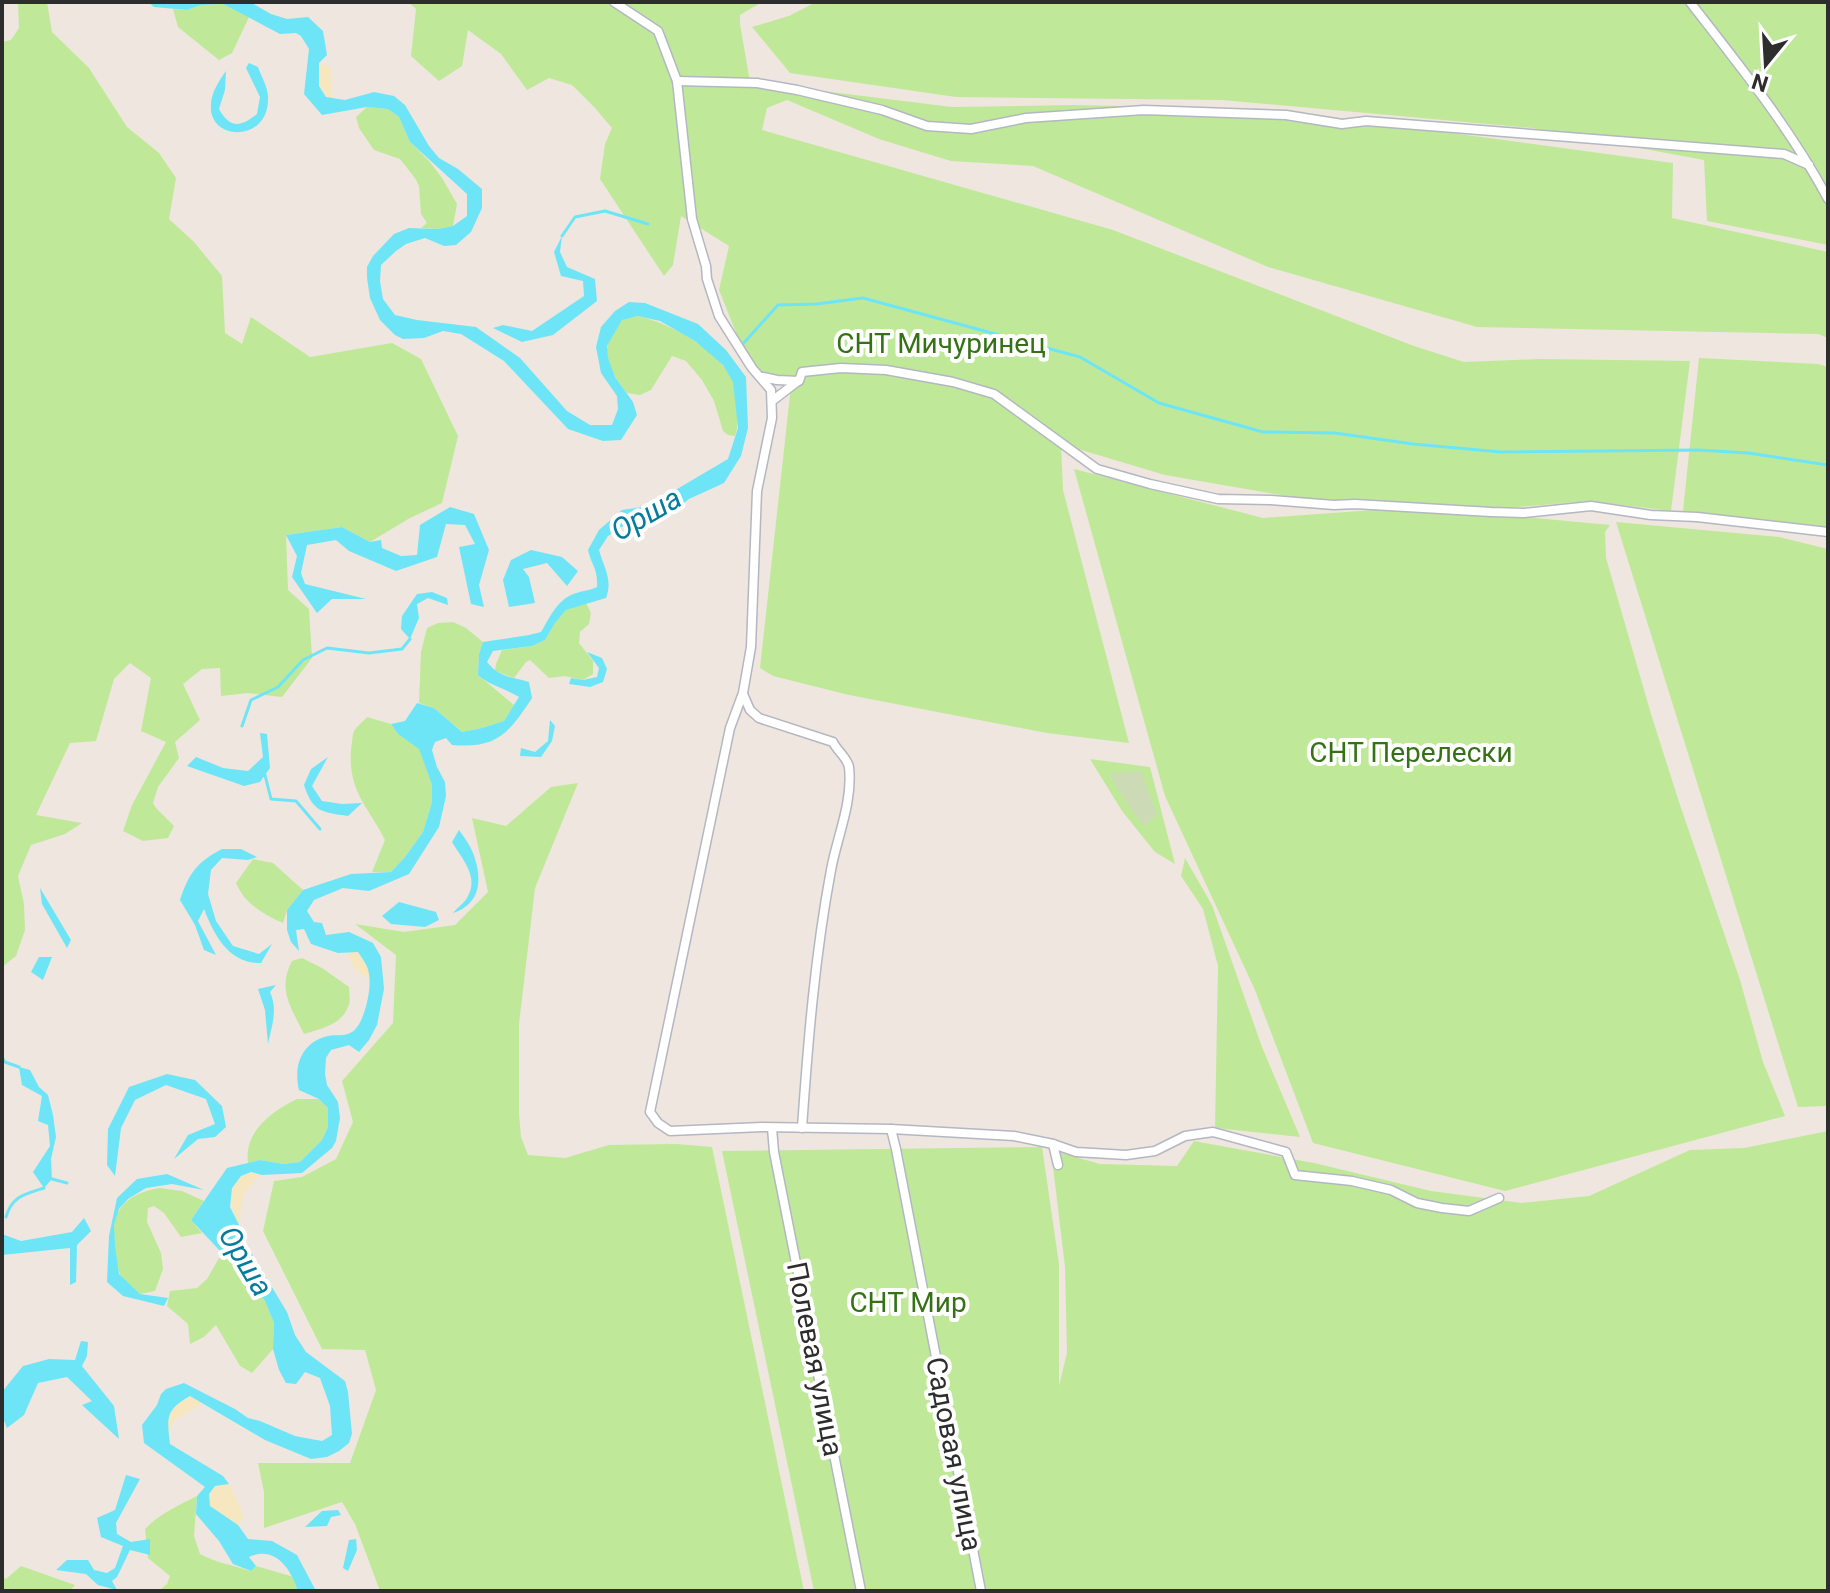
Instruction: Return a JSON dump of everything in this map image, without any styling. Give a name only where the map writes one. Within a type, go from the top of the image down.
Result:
[{"type":"street","points":[[614,2],[658,31],[677,81],[692,219],[707,279],[719,316],[752,368],[771,390],[772,401],[772,418],[757,491],[751,647],[743,693],[730,728],[650,1112],[658,1123],[670,1131],[891,1129],[1014,1136],[1076,1152],[1126,1155],[1155,1151],[1185,1136],[1213,1132],[1286,1152],[1295,1175],[1352,1181],[1391,1190],[1417,1203],[1442,1208],[1469,1211],[1499,1198]]},
{"type":"street","points":[[1690,2],[1737,62],[1809,165],[1828,199]]},
{"type":"street","points":[[677,81],[774,86],[882,110],[927,126],[971,129],[1026,118],[1144,110],[1286,115],[1342,124],[1366,121],[1784,154],[1809,165]]},
{"type":"street","points":[[772,401],[799,381],[802,372],[841,368],[886,370],[994,394],[1097,469],[1218,499],[1513,513],[1591,506],[1651,515],[1697,517],[1828,532]]},
{"type":"street","points":[[762,377],[799,381]]},
{"type":"street","points":[[743,693],[750,710],[759,718],[833,742],[849,765],[849,794],[831,869],[812,1005],[802,1128]]},
{"type":"street","name":"Полевая улица","points":[[772,1128],[774,1152],[861,1591]]},
{"type":"street","name":"Садовая улица","points":[[891,1129],[981,1591]]},
{"type":"street","points":[[1053,1144],[1058,1165]]},
{"type":"green space","points":[[18,2],[47,2],[52,32],[89,68],[127,127],[159,153],[176,178],[169,219],[194,242],[222,276],[225,333],[242,344],[251,317],[310,357],[392,343],[421,359],[458,436],[442,503],[370,542],[342,527],[286,535],[288,590],[309,609],[312,658],[282,697],[248,693],[221,696],[220,668],[202,669],[183,684],[200,720],[175,742],[179,758],[158,787],[153,803],[174,826],[168,838],[143,841],[123,831],[132,805],[166,742],[141,731],[151,678],[130,663],[114,679],[96,741],[70,743],[36,815],[82,823],[65,834],[31,845],[18,876],[25,930],[16,956],[2,967],[2,42],[11,40],[19,28]]},
{"type":"green space","name":"СНТ Мичуринец","points":[[408,2],[762,2],[740,15],[750,82],[952,107],[1073,105],[1274,109],[1673,163],[1672,218],[1828,252],[1828,338],[1818,334],[1477,327],[1268,267],[1033,166],[951,161],[879,139],[787,100],[767,108],[762,130],[1113,230],[1414,346],[1464,362],[1540,359],[1690,361],[1671,511],[1590,501],[1494,509],[1304,499],[1165,475],[1061,444],[1063,490],[1129,743],[1047,733],[849,695],[773,676],[760,668],[791,386],[751,370],[719,290],[729,246],[681,216],[673,265],[664,276],[600,179],[605,144],[612,128],[595,108],[572,85],[549,78],[527,90],[501,54],[468,30],[462,66],[439,81],[411,56],[416,9]]},
{"type":"green space","points":[[816,2],[1828,2],[1828,245],[1707,221],[1704,160],[1532,128],[1222,100],[956,97],[790,73],[752,27],[789,16]]},
{"type":"green space","points":[[223,4],[249,17],[232,53],[219,60],[178,27],[173,9]]},
{"type":"green space","points":[[367,107],[388,109],[399,117],[410,142],[442,178],[457,204],[453,226],[421,228],[427,223],[421,214],[419,186],[415,178],[400,159],[374,150],[359,128],[356,117]]},
{"type":"green space","points":[[638,316],[691,339],[716,357],[725,368],[734,388],[735,436],[723,431],[714,401],[686,361],[672,356],[651,390],[640,395],[627,393],[612,370],[607,350],[621,320]]},
{"type":"green space","points":[[1699,358],[1828,367],[1828,527],[1683,511]]},
{"type":"green space","name":"СНТ Перелески","points":[[1074,469],[1263,518],[1415,507],[1610,525],[1605,532],[1606,558],[1651,714],[1740,980],[1763,1062],[1785,1116],[1505,1191],[1313,1143],[1255,990],[1165,796]]},
{"type":"green space","points":[[1616,522],[1779,537],[1828,549],[1828,1106],[1798,1107]]},
{"type":"green space","points":[[586,603],[591,613],[589,624],[580,632],[579,643],[593,661],[593,674],[583,680],[565,676],[549,678],[530,660],[514,678],[495,671],[502,650],[532,646],[545,640],[566,610]]},
{"type":"green space","points":[[453,622],[483,642],[478,675],[514,705],[504,721],[462,732],[434,708],[419,703],[421,652],[427,628]]},
{"type":"green space","points":[[367,717],[391,724],[398,734],[419,748],[432,785],[432,802],[423,832],[391,872],[372,872],[385,840],[360,798],[351,765],[353,733]]},
{"type":"green space","points":[[1090,759],[1150,767],[1175,864],[1155,852],[1122,811]]},
{"type":"green space","points":[[1141,771],[1157,815],[1144,826],[1109,774]]},
{"type":"green space","points":[[578,783],[535,888],[519,1024],[521,1137],[528,1155],[565,1158],[609,1145],[712,1147],[804,1591],[380,1591],[355,1524],[342,1502],[264,1528],[264,1492],[258,1463],[350,1463],[376,1390],[365,1350],[322,1349],[263,1231],[274,1181],[302,1177],[336,1159],[353,1122],[342,1081],[393,1023],[396,955],[355,924],[404,932],[455,925],[488,892],[472,818],[506,826],[551,787]]},
{"type":"green space","points":[[1185,858],[1212,905],[1262,1047],[1300,1137],[1215,1128],[1218,966],[1203,909],[1181,876]]},
{"type":"green space","points":[[253,859],[273,863],[303,890],[287,910],[283,923],[255,908],[236,883]]},
{"type":"green space","points":[[302,958],[349,987],[350,997],[348,1007],[340,1018],[304,1034],[286,990],[292,961]]},
{"type":"green space","points":[[297,1099],[319,1099],[328,1108],[328,1127],[322,1140],[300,1162],[283,1164],[260,1160],[248,1163],[250,1141],[261,1124]]},
{"type":"green space","name":"СНТ Мир","points":[[1828,1131],[1828,1591],[814,1591],[722,1151],[1042,1147],[1059,1264],[1059,1386],[1067,1353],[1065,1267],[1051,1150],[1100,1164],[1177,1166],[1194,1141],[1314,1163],[1431,1191],[1522,1203],[1589,1196],[1690,1150],[1744,1148]]},
{"type":"green space","points":[[159,1188],[182,1191],[204,1201],[191,1220],[202,1233],[181,1237],[164,1213],[154,1206],[148,1208],[147,1222],[161,1253],[163,1269],[155,1291],[140,1294],[120,1274],[114,1226],[127,1201]]},
{"type":"green space","points":[[222,1253],[239,1264],[265,1301],[274,1323],[273,1349],[252,1373],[240,1366],[216,1325],[204,1337],[190,1344],[188,1324],[167,1306],[170,1291],[197,1288],[207,1279]]},
{"type":"green space","points":[[197,1496],[194,1536],[200,1554],[250,1571],[256,1566],[294,1577],[298,1591],[159,1591],[170,1576],[148,1558],[145,1529],[163,1514]]},
{"type":"green space","points":[[21,1566],[75,1585],[70,1591],[2,1591],[2,1577],[6,1579]]},
{"type":"sand","points":[[319,63],[332,68],[331,98],[319,86]]},
{"type":"sand","points":[[348,952],[358,952],[367,965],[371,979],[355,969]]},
{"type":"sand","points":[[251,1172],[262,1175],[244,1196],[239,1225],[231,1194],[237,1182]]},
{"type":"sand","points":[[190,1396],[202,1403],[174,1421],[168,1433],[172,1410]]},
{"type":"sand","points":[[229,1484],[244,1516],[238,1525],[210,1506],[209,1494],[215,1486]]},
{"type":"water","name":"Орша","points":[[148,2],[250,2],[287,19],[308,17],[323,31],[327,55],[319,63],[319,86],[326,97],[345,100],[374,92],[394,96],[405,105],[439,158],[482,189],[482,208],[471,232],[456,245],[444,246],[425,238],[406,244],[381,265],[383,299],[395,315],[476,327],[520,358],[567,411],[590,425],[612,425],[618,409],[617,396],[601,373],[596,347],[601,327],[615,311],[629,302],[645,303],[698,324],[726,350],[746,377],[748,428],[741,456],[724,483],[689,499],[674,511],[637,517],[608,536],[599,550],[608,580],[606,598],[566,610],[545,640],[532,646],[493,651],[487,662],[501,674],[529,682],[532,698],[516,721],[491,741],[467,746],[452,745],[446,738],[435,742],[432,750],[445,782],[446,796],[439,827],[409,874],[369,891],[343,888],[314,900],[307,911],[314,922],[322,923],[326,935],[349,932],[373,943],[381,957],[384,989],[377,1025],[359,1052],[349,1045],[331,1050],[326,1058],[327,1085],[338,1102],[340,1118],[332,1148],[302,1173],[262,1175],[251,1172],[241,1176],[232,1188],[230,1207],[239,1225],[234,1241],[250,1251],[287,1312],[295,1335],[306,1352],[345,1381],[352,1434],[349,1443],[339,1451],[327,1457],[311,1459],[265,1440],[190,1396],[172,1410],[168,1428],[170,1444],[223,1476],[229,1484],[215,1486],[209,1494],[210,1506],[238,1525],[248,1539],[272,1541],[297,1555],[316,1591],[298,1591],[281,1561],[267,1554],[249,1557],[256,1566],[251,1571],[233,1564],[219,1541],[196,1514],[197,1496],[205,1487],[144,1443],[142,1425],[166,1389],[184,1383],[248,1418],[295,1436],[322,1441],[332,1435],[330,1406],[320,1378],[305,1372],[296,1384],[286,1383],[273,1349],[274,1323],[265,1301],[239,1264],[222,1253],[191,1220],[227,1168],[260,1160],[283,1164],[300,1162],[322,1140],[328,1127],[328,1108],[319,1099],[299,1090],[299,1064],[312,1043],[331,1035],[352,1032],[366,1006],[369,974],[358,952],[338,953],[311,944],[304,929],[296,930],[299,951],[291,942],[287,930],[287,910],[303,890],[351,874],[391,872],[423,832],[432,802],[432,785],[419,749],[398,734],[391,724],[405,721],[417,703],[434,708],[462,732],[504,721],[519,697],[478,675],[483,642],[541,632],[561,602],[597,587],[596,571],[588,550],[599,530],[622,510],[642,507],[667,495],[728,459],[738,428],[733,382],[723,365],[695,341],[660,321],[638,316],[622,320],[607,346],[615,377],[633,402],[637,415],[621,440],[603,441],[568,429],[504,361],[461,334],[443,331],[424,338],[403,339],[395,335],[380,320],[370,298],[367,267],[394,234],[409,228],[453,226],[467,216],[467,194],[410,142],[399,117],[388,109],[367,107],[322,115],[304,94],[309,49],[301,36],[296,33],[280,34],[223,4],[201,5],[187,10],[154,7]]},
{"type":"water","points":[[249,63],[258,67],[266,85],[266,112],[260,123],[250,130],[228,131],[219,126],[213,117],[212,96],[226,71],[225,90],[219,109],[223,115],[236,124],[246,122],[257,114],[260,97],[246,68]]},
{"type":"water","points":[[562,236],[560,252],[567,267],[595,279],[597,301],[553,335],[522,342],[493,328],[503,325],[532,331],[584,296],[583,281],[561,276],[554,252]]},
{"type":"water","points":[[450,507],[474,514],[489,550],[479,585],[484,607],[471,604],[459,547],[475,544],[465,525],[446,524],[437,557],[396,571],[349,551],[336,540],[307,545],[301,573],[305,584],[366,599],[332,599],[317,613],[292,577],[297,556],[286,535],[342,527],[370,542],[381,540],[382,548],[401,556],[417,555],[420,525]]},
{"type":"water","points":[[531,550],[562,557],[578,571],[567,586],[547,563],[523,569],[529,577],[535,603],[509,607],[503,580],[511,560]]},
{"type":"water","points":[[432,592],[447,598],[448,605],[428,598],[417,604],[419,618],[410,639],[401,629],[402,616],[417,594]]},
{"type":"water","points":[[587,652],[602,658],[607,669],[603,682],[590,687],[569,684],[571,678],[583,680],[597,677],[599,668]]},
{"type":"water","points":[[550,720],[555,726],[552,741],[541,757],[520,756],[521,748],[535,752],[548,741]]},
{"type":"water","points":[[260,733],[267,734],[270,768],[260,782],[244,786],[187,766],[196,757],[223,768],[248,771],[263,757]]},
{"type":"water","points":[[328,757],[312,786],[322,801],[362,803],[348,816],[319,809],[311,801],[304,785],[311,769]]},
{"type":"water","points":[[459,830],[473,853],[478,881],[474,897],[453,913],[467,898],[472,883],[468,868],[452,842]]},
{"type":"water","points":[[222,849],[241,849],[257,857],[248,860],[222,858],[211,870],[208,894],[216,921],[233,946],[259,954],[272,944],[261,963],[240,959],[224,946],[204,909],[198,921],[216,955],[204,950],[195,925],[180,900],[195,869]]},
{"type":"water","points":[[40,888],[71,940],[67,948],[42,904]]},
{"type":"water","points":[[399,902],[436,912],[439,920],[425,927],[391,924],[382,916]]},
{"type":"water","points":[[39,957],[52,957],[43,980],[31,972]]},
{"type":"water","points":[[276,985],[270,992],[274,1011],[268,1044],[265,1010],[258,989]]},
{"type":"water","points":[[19,1067],[30,1070],[39,1087],[48,1095],[53,1115],[56,1137],[51,1159],[52,1179],[44,1188],[33,1172],[50,1146],[48,1125],[38,1121],[42,1096],[22,1085]]},
{"type":"water","points":[[167,1074],[195,1080],[222,1106],[226,1127],[215,1137],[198,1139],[174,1159],[188,1135],[215,1124],[206,1099],[166,1085],[135,1100],[121,1128],[115,1176],[107,1165],[108,1129],[129,1087]]},
{"type":"water","points":[[167,1174],[204,1190],[172,1184],[146,1188],[119,1209],[114,1225],[119,1274],[140,1294],[168,1298],[164,1306],[123,1296],[107,1282],[109,1236],[117,1198],[137,1179]]},
{"type":"water","points":[[84,1218],[91,1231],[77,1245],[76,1282],[70,1285],[70,1248],[2,1255],[2,1234],[21,1241],[72,1232]]},
{"type":"water","points":[[81,1341],[88,1342],[87,1356],[82,1366],[114,1406],[119,1439],[82,1405],[92,1401],[67,1377],[38,1383],[24,1415],[7,1428],[2,1416],[2,1392],[23,1366],[49,1359],[75,1360]]},
{"type":"water","points":[[126,1475],[140,1479],[116,1523],[117,1534],[131,1542],[150,1539],[150,1555],[130,1550],[112,1581],[117,1590],[98,1585],[86,1574],[56,1570],[67,1560],[88,1560],[94,1570],[107,1573],[115,1568],[123,1546],[101,1537],[97,1518],[115,1510]]},
{"type":"water","points":[[338,1510],[341,1515],[331,1517],[327,1526],[305,1527],[322,1511]]},
{"type":"water","points":[[356,1539],[357,1550],[348,1571],[343,1568],[349,1540]]},
{"type":"waterway","points":[[562,236],[575,217],[605,211],[648,224]]},
{"type":"waterway","points":[[741,346],[778,305],[863,298],[1080,357],[1159,403],[1263,432],[1335,433],[1501,452],[1698,450],[1748,453],[1828,465]]},
{"type":"waterway","points":[[242,726],[251,700],[278,687],[303,660],[327,648],[369,653],[402,649],[410,639]]},
{"type":"waterway","points":[[265,775],[271,799],[296,801],[320,829]]},
{"type":"waterway","points":[[2,1057],[5,1062],[19,1067]]},
{"type":"waterway","points":[[52,1179],[67,1183]]},
{"type":"waterway","points":[[6,1217],[16,1200],[44,1188]]}]
